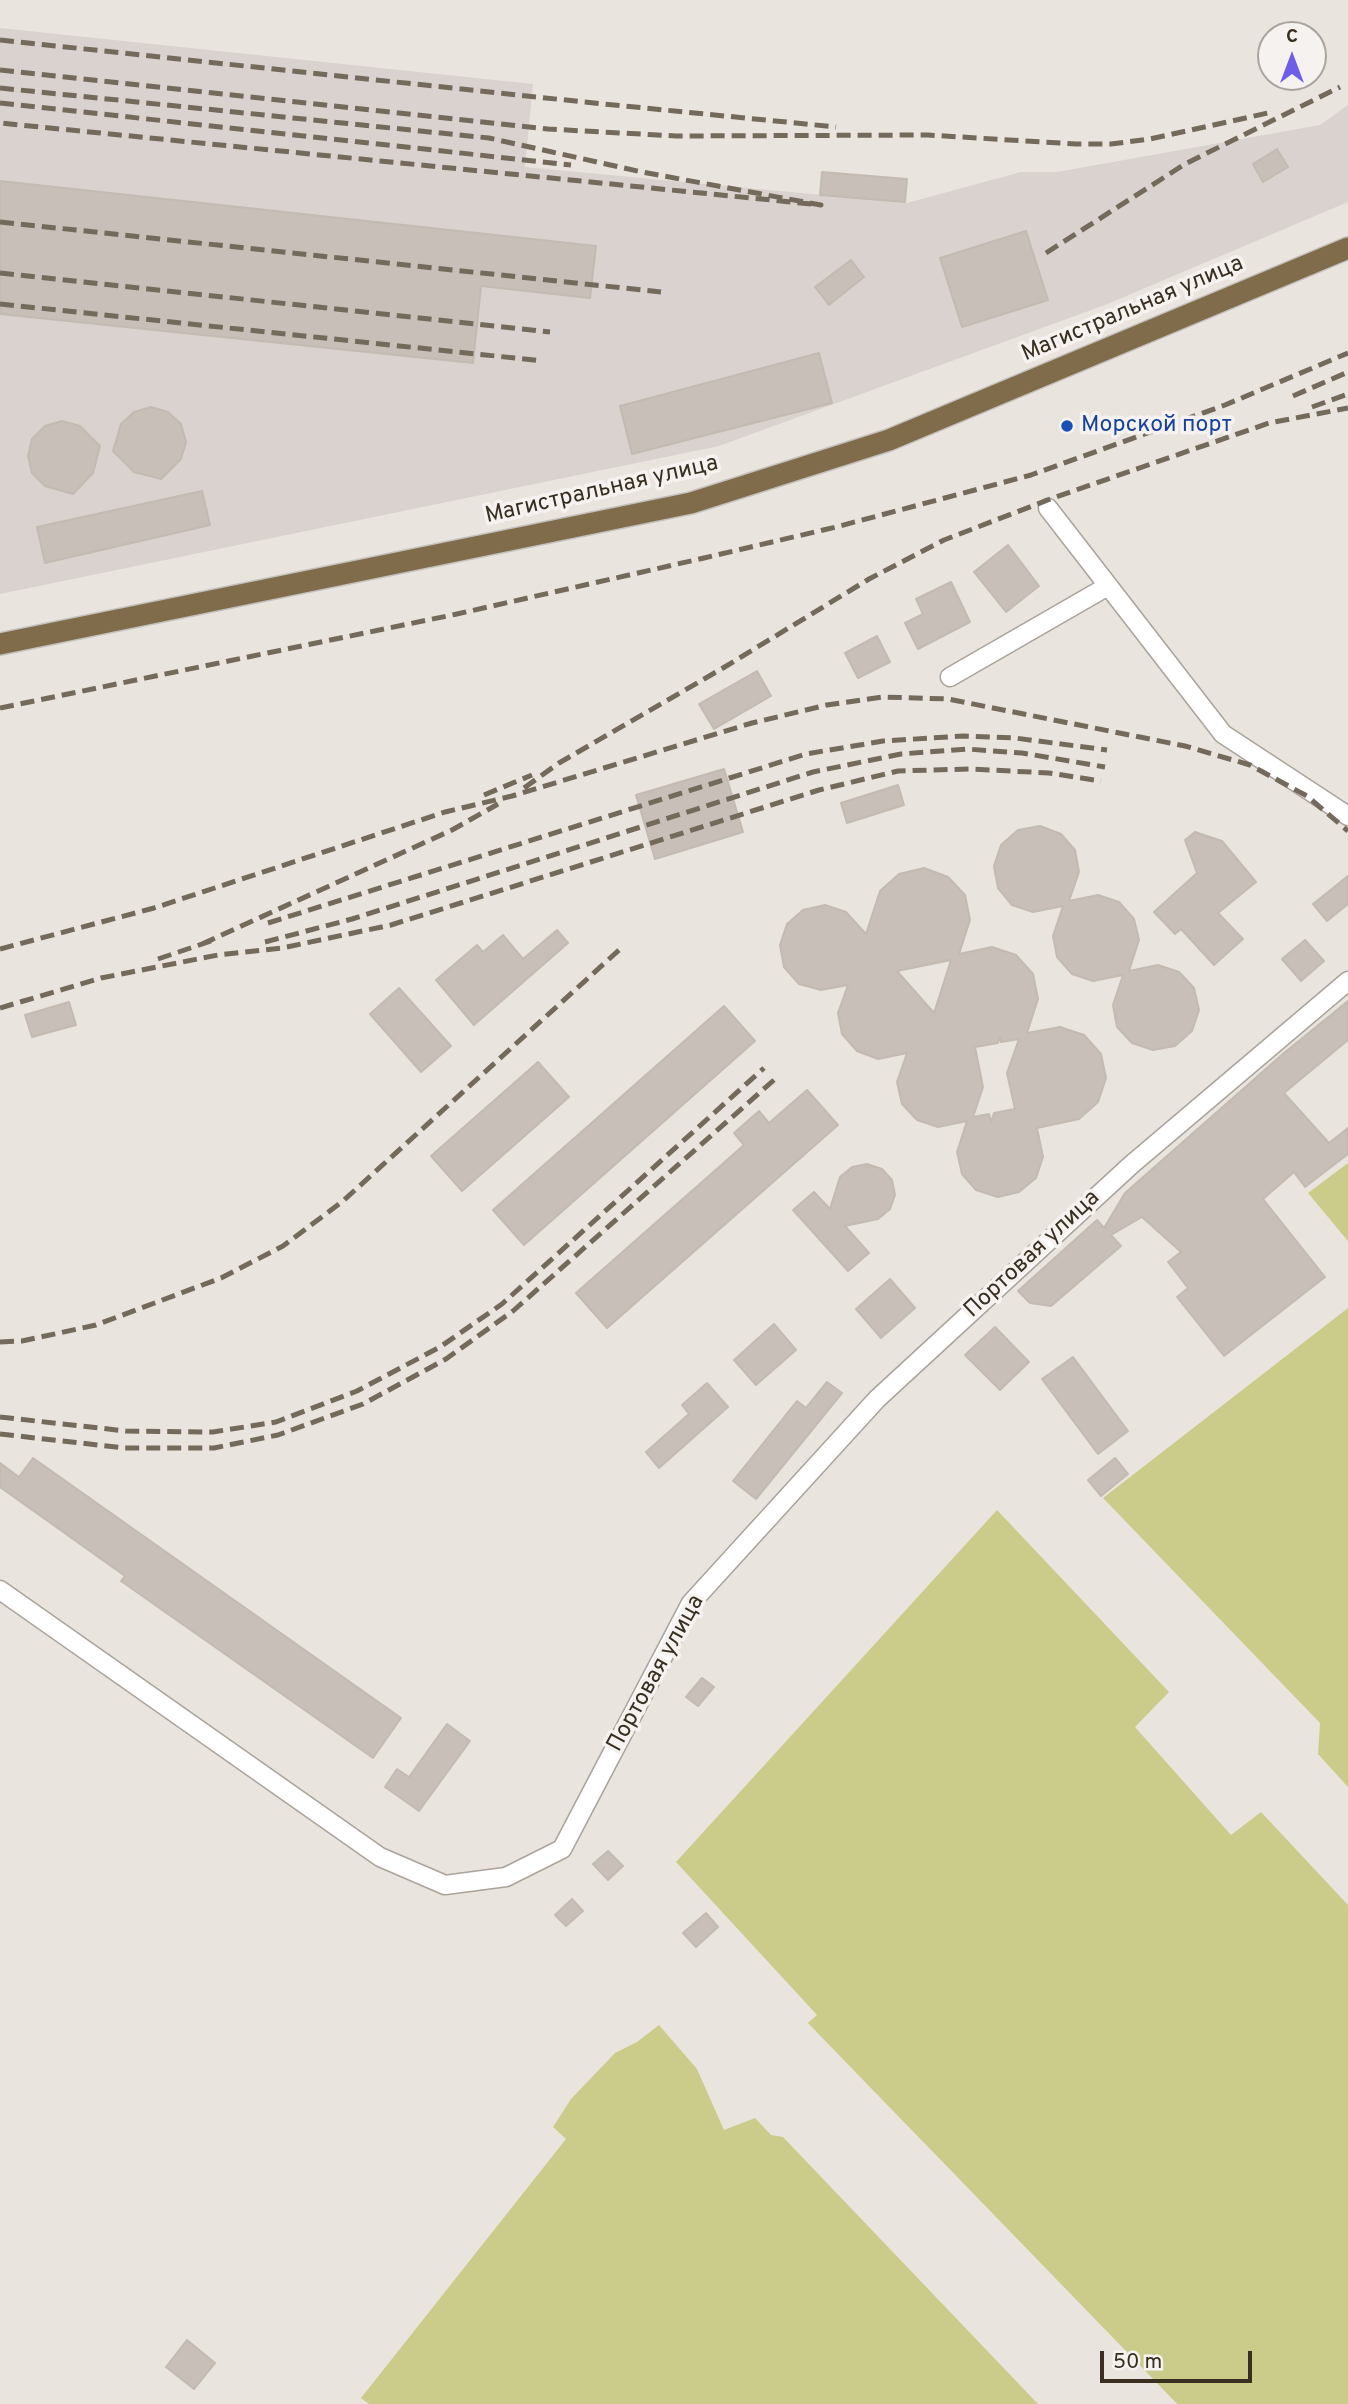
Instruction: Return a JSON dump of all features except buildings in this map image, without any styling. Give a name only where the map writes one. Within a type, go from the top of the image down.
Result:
[{"type":"highway","name":"Магистральная улица","points":[[0,644],[691,503],[889,440],[1348,248]]},
{"type":"street","points":[[1048,508],[1223,734],[1348,816]]},
{"type":"street","points":[[950,677],[1108,586]]},
{"type":"street","name":"Портовая улица","points":[[0,1590],[380,1857],[445,1885],[506,1877],[562,1849],[691,1603],[877,1399],[1131,1166],[1348,981]]},
{"type":"shaded area","points":[[0,28],[533,84],[525,167],[907,203],[1021,172],[1057,172],[1320,125],[1348,105],[1348,202],[1105,305],[719,446],[0,594]]},
{"type":"shaded area","points":[[1348,1163],[1348,1241],[1308,1193]]},
{"type":"shaded area","points":[[1348,1308],[1348,1787],[1318,1754],[1320,1723],[1103,1498]]},
{"type":"shaded area","points":[[997,1510],[1169,1692],[1135,1727],[1231,1835],[1261,1812],[1348,1905],[1348,2404],[1177,2404],[923,2142],[802,2028],[817,2015],[676,1862]]},
{"type":"shaded area","points":[[659,2025],[697,2069],[724,2130],[755,2118],[771,2135],[783,2137],[1038,2404],[369,2404],[361,2398],[566,2139],[553,2127],[571,2099],[615,2053],[637,2042]]},
{"type":"pier","points":[[805,2020],[1177,2404],[1172,2404],[921,2145],[892,2141],[799,2030]]},
{"type":"railway","points":[[0,40],[836,127]]},
{"type":"railway","points":[[0,70],[548,129],[676,136],[928,135],[1111,144],[1150,139],[1268,113]]},
{"type":"railway","points":[[1046,253],[1185,164],[1340,87]]},
{"type":"railway","points":[[0,88],[489,138],[642,172],[821,205],[0,123]]},
{"type":"railway","points":[[0,103],[571,165]]},
{"type":"railway","points":[[0,222],[661,292]]},
{"type":"railway","points":[[0,273],[550,332]]},
{"type":"railway","points":[[0,304],[543,361]]},
{"type":"railway","points":[[0,708],[457,614],[836,527],[1031,475],[1225,405],[1348,353]]},
{"type":"railway","points":[[1293,396],[1348,372]]},
{"type":"railway","points":[[1312,407],[1348,394]]},
{"type":"railway","points":[[524,788],[559,763],[869,579],[944,540],[1053,498],[1269,423],[1348,408]]},
{"type":"railway","points":[[0,949],[154,908],[445,812],[512,796],[752,723],[827,705],[882,697],[948,699],[1185,746],[1250,765],[1307,796],[1348,831]]},
{"type":"railway","points":[[268,923],[806,754],[883,741],[963,736],[1015,738],[1107,750]]},
{"type":"railway","points":[[265,942],[352,919],[813,772],[901,754],[967,749],[1022,753],[1105,767]]},
{"type":"railway","points":[[0,1008],[101,978],[218,955],[282,948],[391,925],[819,790],[898,771],[970,769],[1049,773],[1101,781]]},
{"type":"railway","points":[[484,795],[532,775]]},
{"type":"railway","points":[[202,944],[452,830],[498,804]]},
{"type":"railway","points":[[158,959],[211,941]]},
{"type":"railway","points":[[0,1342],[22,1341],[96,1325],[221,1278],[283,1246],[343,1201],[619,950]]},
{"type":"railway","points":[[0,1417],[126,1431],[213,1432],[276,1422],[357,1391],[440,1347],[502,1304],[764,1068]]},
{"type":"railway","points":[[0,1434],[125,1448],[214,1448],[278,1435],[363,1404],[446,1359],[513,1311],[774,1080]]},
{"type":"place","name":"Морской порт","points":[[1067,426]]}]
